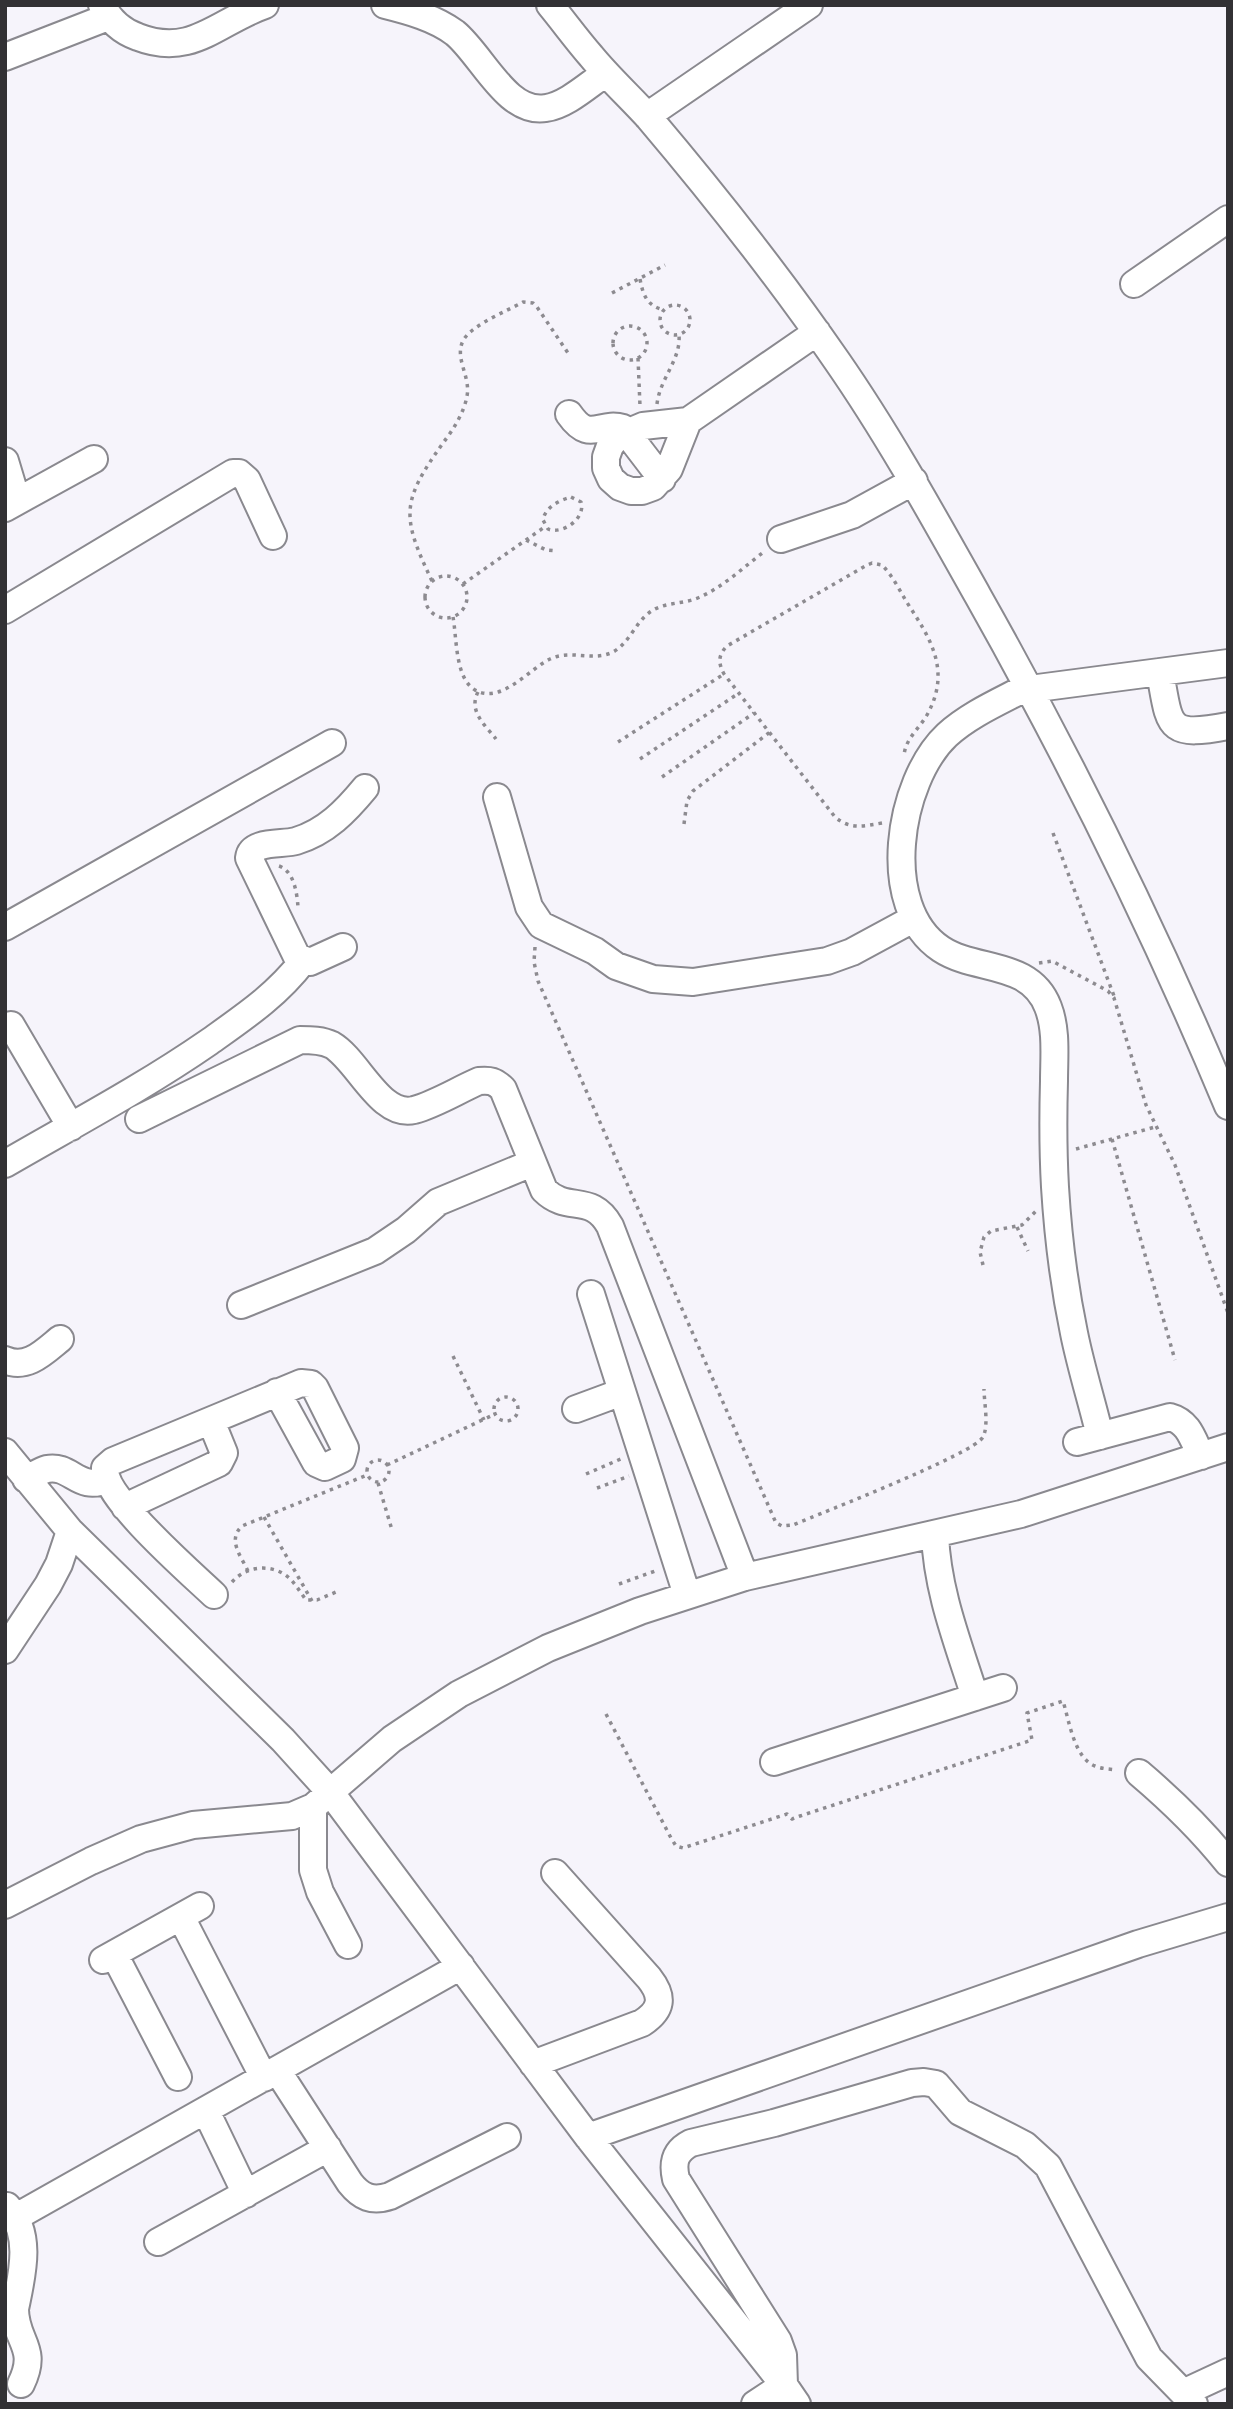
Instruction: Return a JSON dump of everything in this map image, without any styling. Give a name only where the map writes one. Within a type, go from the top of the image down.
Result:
[{"type":"street","points":[[5,57],[105,11],[125,32],[152,43],[180,44],[204,36],[265,5]]},
{"type":"street","points":[[385,5],[433,20],[453,32],[470,47],[511,98],[533,109],[557,105],[606,73]]},
{"type":"street","points":[[550,5],[711,193],[817,332],[897,452],[1029,687],[1117,858],[1228,1106]]},
{"type":"street","points":[[646,116],[776,14],[809,5]]},
{"type":"street","points":[[1134,284],[1228,219]]},
{"type":"street","points":[[569,414],[575,423],[596,431],[617,426],[642,427],[688,421],[817,332]]},
{"type":"street","points":[[642,427],[617,437],[606,457],[606,468],[611,479],[620,487],[631,491],[653,487],[662,479],[674,458],[688,421]]},
{"type":"street","points":[[642,427],[662,479]]},
{"type":"street","points":[[5,461],[11,504],[94,459]]},
{"type":"street","points":[[5,610],[233,472],[243,475],[247,480],[273,536]]},
{"type":"street","points":[[781,539],[852,515],[914,481]]},
{"type":"street","points":[[1201,1456],[1186,1425],[1179,1419],[1170,1417],[1088,1439],[1065,1285],[1055,1188],[1053,1030],[1048,1007],[1034,986],[1016,973],[961,958],[942,949],[926,936],[913,919],[906,900],[902,858],[905,819],[916,779],[946,736],[968,720],[1029,687],[1228,663]]},
{"type":"street","points":[[1160,672],[1167,712],[1177,729],[1196,732],[1228,726]]},
{"type":"street","points":[[5,927],[332,743]]},
{"type":"street","points":[[303,961],[293,951],[249,853],[257,847],[295,841],[312,835],[340,816],[365,788]]},
{"type":"street","points":[[497,797],[529,907],[541,925],[633,973],[663,981],[693,982],[827,961],[852,953],[913,919]]},
{"type":"street","points":[[5,1164],[186,1058],[255,1011],[281,988],[303,961],[317,960],[343,947]]},
{"type":"street","points":[[11,1025],[71,1127]]},
{"type":"street","points":[[139,1118],[300,1040],[315,1039],[342,1052],[387,1105],[399,1110],[413,1110],[479,1081],[497,1083],[503,1089],[544,1190],[553,1200],[594,1206],[604,1215],[635,1288],[745,1577]]},
{"type":"street","points":[[240,1306],[375,1251],[406,1230],[438,1202],[532,1163]]},
{"type":"street","points":[[591,1294],[687,1595]]},
{"type":"street","points":[[5,1360],[24,1364],[60,1339]]},
{"type":"street","points":[[214,1595],[125,1507],[104,1474],[108,1463],[277,1392]]},
{"type":"street","points":[[576,1409],[622,1392]]},
{"type":"street","points":[[125,1507],[219,1463],[224,1453],[211,1421]]},
{"type":"street","points":[[5,1905],[141,1839],[193,1825],[292,1816],[322,1800],[392,1740],[459,1694],[503,1670],[582,1634],[687,1595],[745,1577],[1021,1514],[1228,1447]]},
{"type":"street","points":[[5,1452],[70,1531],[284,1740],[322,1800],[461,1966],[588,2137],[790,2394]]},
{"type":"street","points":[[26,1479],[46,1469],[55,1469],[84,1483],[107,1479]]},
{"type":"street","points":[[5,1650],[59,1564],[70,1531]]},
{"type":"street","points":[[935,1534],[936,1557],[945,1602],[975,1697]]},
{"type":"street","points":[[774,1762],[1003,1688]]},
{"type":"street","points":[[1139,1773],[1182,1810],[1228,1863]]},
{"type":"street","points":[[322,1800],[313,1870],[320,1892],[348,1945]]},
{"type":"street","points":[[534,2064],[642,2024],[653,2016],[659,2003],[658,1989],[555,1873]]},
{"type":"street","points":[[178,2077],[109,1957],[190,1911],[270,2074],[328,2148],[357,2192],[379,2200],[507,2137]]},
{"type":"street","points":[[588,2137],[1138,1944],[1228,1917]]},
{"type":"street","points":[[21,2384],[29,2360],[27,2347],[15,2318],[24,2244],[11,2211],[206,2110],[461,1966]]},
{"type":"street","points":[[790,2394],[778,2341],[676,2179],[673,2168],[675,2157],[680,2148],[691,2143],[924,2082],[936,2084],[960,2112],[1026,2145],[1048,2166],[1149,2358],[1160,2372],[1190,2398],[1228,2372]]},
{"type":"street","points":[[206,2110],[246,2194]]},
{"type":"street","points":[[158,2242],[328,2148]]},
{"type":"street","points":[[755,2404],[790,2394]]},
{"type":"path","points":[[612,293],[665,265]]},
{"type":"path","points":[[640,279],[644,297],[656,308],[664,310],[676,306],[687,312],[688,325],[680,335],[677,357],[663,379],[642,427]]},
{"type":"path","points":[[432,580],[417,551],[410,528],[410,505],[416,483],[451,432],[467,398],[468,386],[460,352],[462,342],[468,333],[477,327],[523,302],[528,302],[537,307],[570,356]]},
{"type":"path","points":[[664,310],[660,322],[662,328],[673,335],[680,335]]},
{"type":"path","points":[[638,358],[625,359],[614,351],[613,338],[621,327],[635,326],[645,334],[646,348],[638,358],[642,427]]},
{"type":"path","points":[[571,497],[581,502],[581,513],[565,530],[555,531],[546,526],[543,520],[545,513],[555,504],[571,497]]},
{"type":"path","points":[[463,584],[546,526]]},
{"type":"path","points":[[453,617],[460,671],[467,684],[478,692],[492,694],[553,658],[568,654],[606,656],[617,650],[653,610],[711,592],[781,539]]},
{"type":"path","points":[[526,540],[546,550],[558,551]]},
{"type":"path","points":[[905,819],[862,826],[844,824],[835,817],[724,674],[719,666],[719,658],[727,646],[867,565],[882,565],[928,635],[936,655],[939,676],[936,696],[927,716],[905,747],[904,760],[916,779]]},
{"type":"path","points":[[452,576],[463,584],[466,603],[453,617],[439,617],[428,607],[425,593],[432,580],[452,576]]},
{"type":"path","points":[[618,742],[724,674]]},
{"type":"path","points":[[478,692],[475,710],[496,739]]},
{"type":"path","points":[[640,759],[739,693]]},
{"type":"path","points":[[662,777],[754,713]]},
{"type":"path","points":[[684,824],[687,801],[693,791],[769,732]]},
{"type":"path","points":[[1054,833],[1114,998],[1146,1105],[1175,1164],[1228,1313]]},
{"type":"path","points":[[541,925],[534,962],[538,981],[776,1523],[782,1526],[793,1525],[926,1469],[978,1443],[985,1430],[984,1389]]},
{"type":"path","points":[[1023,979],[1038,963],[1052,961],[1108,991],[1114,998]]},
{"type":"path","points":[[1054,1156],[1155,1127]]},
{"type":"path","points":[[1112,1139],[1175,1360]]},
{"type":"path","points":[[983,1265],[980,1252],[984,1237],[991,1231],[1017,1227],[1028,1220],[1055,1188]]},
{"type":"path","points":[[1017,1227],[1028,1251]]},
{"type":"path","points":[[453,1356],[484,1420]]},
{"type":"path","points":[[503,1398],[512,1399],[518,1407],[516,1417],[512,1420],[502,1421],[495,1415],[495,1404],[503,1398]]},
{"type":"path","points":[[387,1465],[495,1415]]},
{"type":"path","points":[[387,1465],[379,1460],[371,1462],[366,1471],[369,1479],[378,1483],[392,1530]]},
{"type":"path","points":[[586,1474],[644,1462]]},
{"type":"path","points":[[597,1488],[620,1478],[644,1462]]},
{"type":"path","points":[[378,1483],[388,1475],[387,1465]]},
{"type":"path","points":[[248,1571],[236,1547],[235,1535],[242,1526],[367,1475]]},
{"type":"path","points":[[264,1517],[312,1601]]},
{"type":"path","points":[[619,1584],[677,1564]]},
{"type":"path","points":[[214,1595],[225,1594],[240,1574],[265,1568],[278,1570],[289,1577],[306,1600],[312,1601],[336,1592]]},
{"type":"path","points":[[606,1714],[671,1838],[676,1846],[683,1847],[786,1814],[792,1819],[1032,1740],[1027,1713],[1063,1701],[1079,1751],[1087,1762],[1103,1768],[1139,1773]]}]
